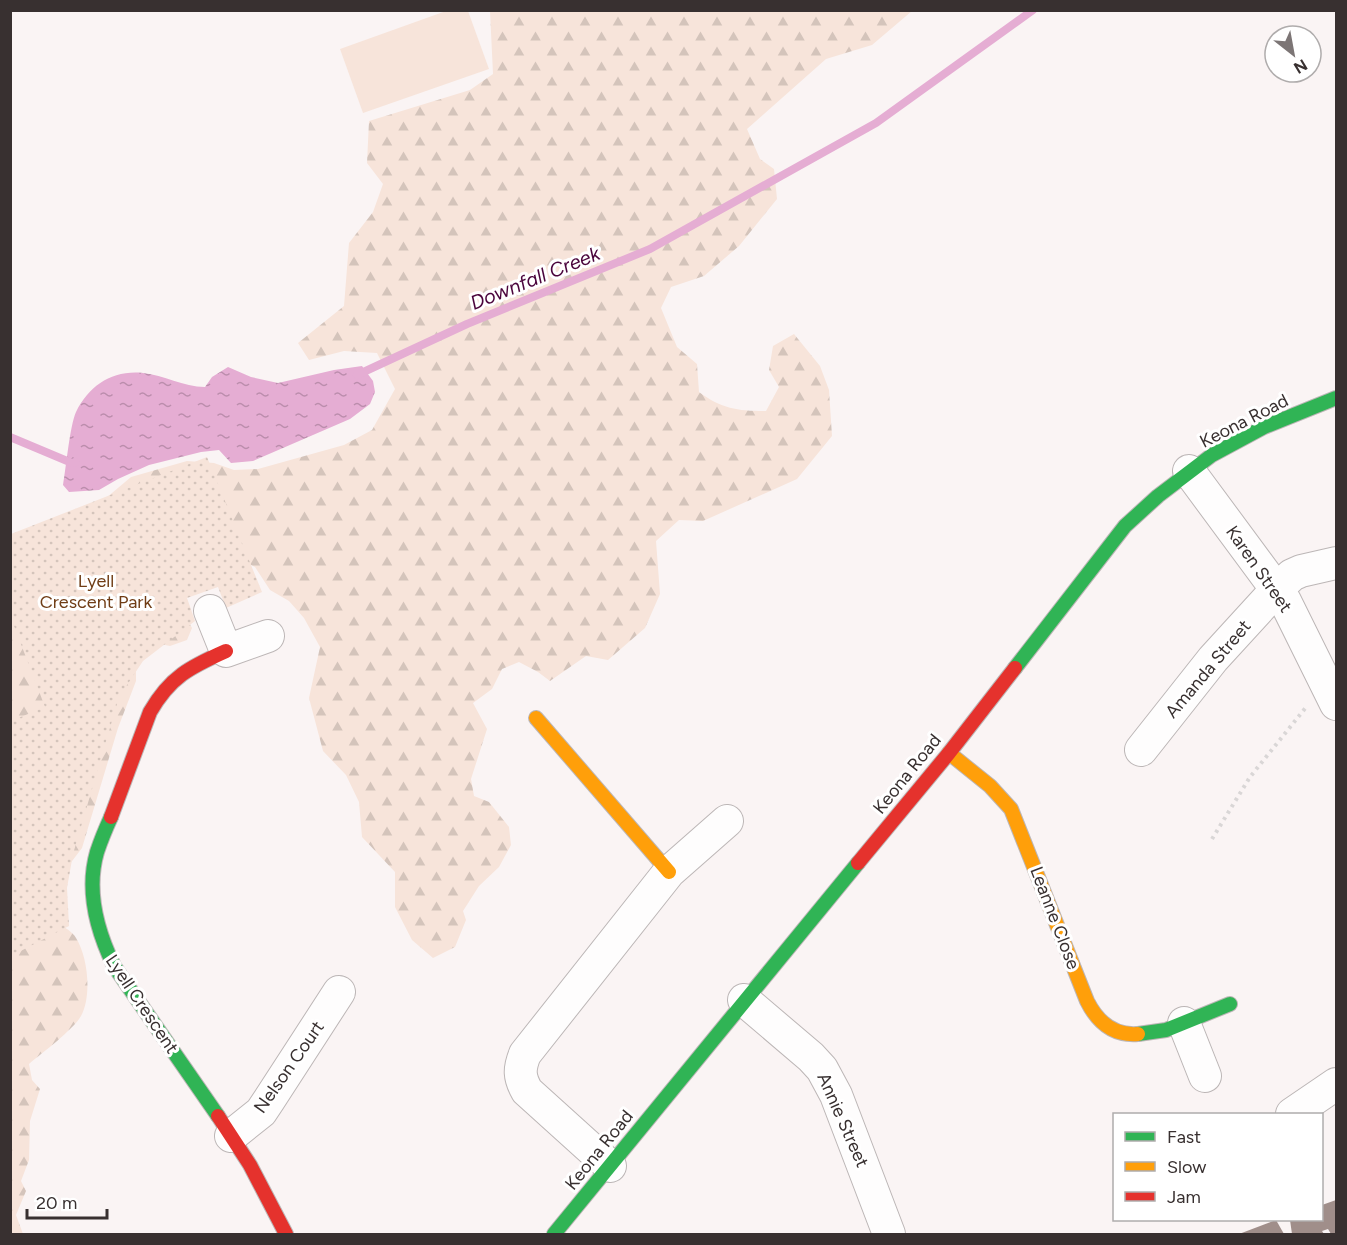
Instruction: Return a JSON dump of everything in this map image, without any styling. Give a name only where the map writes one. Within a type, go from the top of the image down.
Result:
[{"type":"street","name":"Keona Road","points":[[554,1234],[949,753],[1125,526],[1189,471],[1228,446],[1255,432],[1336,398]]},
{"type":"street","name":"Karen Street","points":[[1189,471],[1277,589],[1333,697]]},
{"type":"street","name":"Amanda Street","points":[[1141,750],[1213,659],[1277,589],[1292,575],[1301,571],[1336,563]]},
{"type":"street","points":[[210,611],[226,651]]},
{"type":"street","name":"Lyell Crescent","points":[[268,636],[226,651],[180,673],[159,696],[150,712],[97,852],[92,892],[98,930],[104,948],[114,966],[250,1165],[286,1234]]},
{"type":"street","points":[[536,718],[669,872]]},
{"type":"street","name":"Leanne Close","points":[[949,753],[986,781],[1004,798],[1011,809],[1087,1001],[1102,1023],[1126,1035],[1143,1036],[1184,1023],[1230,1004]]},
{"type":"street","points":[[610,1166],[527,1091],[520,1078],[520,1066],[525,1054],[669,872],[727,821]]},
{"type":"street","name":"Nelson Court","points":[[231,1136],[265,1106],[339,992]]},
{"type":"street","name":"Annie Street","points":[[744,1000],[822,1069],[836,1095],[890,1234]]},
{"type":"street","points":[[1184,1023],[1205,1076]]},
{"type":"street","points":[[1293,1113],[1336,1084]]},
{"type":"path","points":[[1212,839],[1250,777],[1305,707],[1333,697]]},
{"type":"green space","points":[[446,11],[468,11],[489,69],[363,113],[340,49]]},
{"type":"green space","points":[[490,11],[912,11],[872,45],[826,59],[747,129],[760,159],[774,169],[777,199],[739,246],[704,276],[671,287],[661,308],[677,347],[697,364],[699,392],[715,402],[739,409],[766,411],[779,387],[769,370],[773,346],[794,334],[820,366],[829,390],[832,436],[797,479],[703,521],[679,520],[656,541],[660,594],[645,628],[608,660],[586,656],[550,681],[519,662],[502,669],[492,689],[473,703],[487,729],[471,779],[474,796],[489,802],[509,827],[511,845],[499,867],[479,886],[463,911],[466,920],[455,947],[433,958],[412,940],[395,907],[395,872],[362,837],[359,802],[346,775],[323,751],[309,698],[320,647],[304,618],[289,601],[270,590],[255,567],[241,560],[182,591],[184,613],[192,628],[187,640],[170,646],[150,642],[136,657],[136,681],[118,728],[82,848],[66,869],[58,923],[73,934],[80,946],[86,966],[87,998],[77,1022],[29,1064],[32,1080],[40,1089],[30,1121],[29,1160],[21,1181],[26,1191],[16,1215],[23,1234],[11,1234],[10,640],[17,573],[131,477],[187,461],[214,463],[234,470],[258,469],[344,445],[372,430],[395,389],[377,353],[344,351],[309,360],[298,343],[344,306],[349,243],[373,212],[383,184],[367,163],[369,121],[470,90],[493,74]]},
{"type":"green space","name":"Lyell Crescent Park","points":[[207,457],[262,592],[226,608],[218,587],[187,598],[195,621],[143,661],[119,697],[73,854],[67,888],[69,926],[11,956],[11,721],[45,707],[11,618],[11,534]]},
{"type":"water","points":[[362,366],[373,381],[375,392],[370,404],[350,419],[253,461],[231,463],[219,450],[201,452],[149,465],[99,490],[69,492],[63,485],[76,412],[95,387],[112,377],[121,374],[143,373],[205,387],[212,377],[228,367],[251,377],[278,383]]},
{"type":"building","points":[[1336,1200],[1336,1234],[1331,1234],[1328,1229],[1322,1231],[1324,1234],[1292,1234],[1290,1221],[1323,1221],[1323,1205]]},
{"type":"building","points":[[1277,1221],[1284,1234],[1239,1234]]},
{"type":"waterway","name":"Downfall Creek","points":[[357,375],[467,324],[650,249],[876,123],[1033,10]]},
{"type":"waterway","name":"Downfall Creek","points":[[10,437],[72,463],[76,462]]},
{"type":"traffic: fast","points":[[1015,668],[1125,526],[1158,496],[1212,455],[1264,427],[1336,398]]},
{"type":"traffic: fast","points":[[111,817],[97,852],[93,881],[95,910],[103,939],[114,966],[218,1116]]},
{"type":"traffic: fast","points":[[554,1234],[858,863]]},
{"type":"traffic: fast","points":[[1138,1034],[1166,1030],[1230,1004]]},
{"type":"traffic: slow","points":[[536,718],[669,872]]},
{"type":"traffic: slow","points":[[949,753],[990,786],[1011,809],[1091,1008],[1101,1021],[1114,1030],[1138,1034]]},
{"type":"traffic: jam","points":[[111,817],[150,712],[158,700],[182,674],[226,651]]},
{"type":"traffic: jam","points":[[858,863],[949,753],[1015,668]]},
{"type":"traffic: jam","points":[[218,1116],[250,1165],[286,1234]]}]
